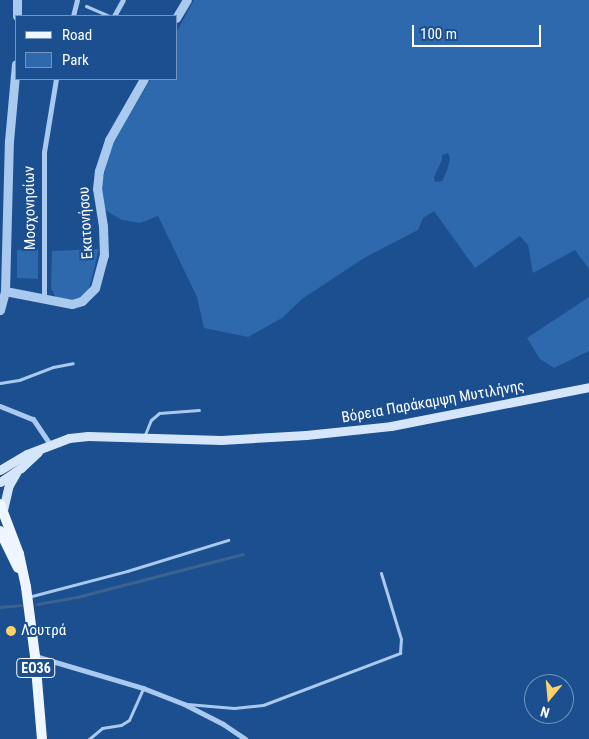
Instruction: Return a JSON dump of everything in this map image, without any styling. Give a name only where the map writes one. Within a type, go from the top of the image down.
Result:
[{"type":"main road","name":"Βόρεια Παράκαμψη Μυτιλήνης","points":[[0,470],[27,454],[70,438],[88,436],[249,439],[391,426],[589,386]]},
{"type":"main road","name":"Βόρεια Παράκαμψη Μυτιλήνης","points":[[0,482],[21,468],[46,446]]},
{"type":"main road","points":[[2,507],[9,485],[21,468]]},
{"type":"main road","name":"ΕΟ36","points":[[2,507],[20,554],[27,592],[42,739]]},
{"type":"main road","name":"ΕΟ36","points":[[0,531],[27,592]]},
{"type":"street","points":[[17,0],[17,15]]},
{"type":"street","points":[[72,15],[77,0]]},
{"type":"street","points":[[115,15],[123,0]]},
{"type":"street","points":[[178,15],[186,0]]},
{"type":"street","points":[[0,310],[5,290],[6,140],[15,72]]},
{"type":"street","name":"Μοσχονησίων","points":[[44,297],[44,152],[56,80]]},
{"type":"street","name":"Εκατονήσου","points":[[44,297],[64,304],[72,304],[82,301],[95,288],[104,256],[103,226],[97,189],[100,171],[109,140],[143,80]]},
{"type":"street","points":[[5,290],[44,297]]},
{"type":"street","points":[[0,406],[33,419],[46,446]]},
{"type":"street","points":[[35,656],[143,688],[184,704],[222,724],[244,739]]},
{"type":"lane","points":[[86,6],[107,15]]},
{"type":"lane","points":[[0,383],[19,380],[53,367],[73,363]]},
{"type":"lane","points":[[144,438],[150,420],[159,413],[199,410]]},
{"type":"lane","points":[[27,592],[127,571],[228,540]]},
{"type":"lane","points":[[184,704],[234,708],[263,705],[396,655],[402,650],[402,644],[381,573]]},
{"type":"lane","points":[[89,739],[102,728],[120,725],[128,720],[143,688]]},
{"type":"green space","points":[[194,0],[589,0],[589,269],[575,250],[533,273],[528,245],[520,236],[475,268],[434,211],[423,218],[418,230],[364,258],[302,299],[282,318],[248,337],[204,328],[197,297],[158,216],[140,223],[122,220],[103,209],[101,186],[112,144],[150,80],[178,80],[178,29]],"holes":[[[448,153],[450,158],[442,181],[435,182],[434,177],[442,160],[442,155]]]},
{"type":"green space","points":[[38,249],[38,279],[17,278],[17,250]]},
{"type":"green space","points":[[99,249],[89,289],[77,301],[57,300],[51,288],[52,251]]},
{"type":"green space","points":[[589,297],[589,351],[554,368],[540,359],[527,338]]},
{"type":"waterway","points":[[37,604],[77,597],[243,554]]},
{"type":"waterway","points":[[0,607],[21,605]]},
{"type":"place","name":"Λουτρά","points":[[11,631]]}]
